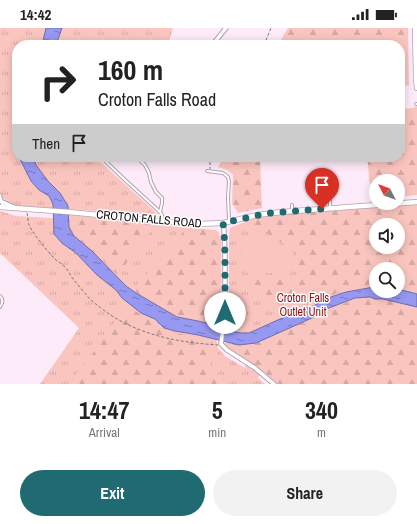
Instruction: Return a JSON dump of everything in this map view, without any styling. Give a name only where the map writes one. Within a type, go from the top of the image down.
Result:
[{"type":"street","points":[[216,40],[226,28]]},
{"type":"street","points":[[415,28],[417,88]]},
{"type":"street","name":"CROTON FALLS ROAD","points":[[1,204],[24,209],[198,224],[229,222],[292,208],[330,208],[417,202]]},
{"type":"street","points":[[223,223],[225,313],[224,329],[221,341],[222,346],[255,368],[274,384]]},
{"type":"lane","points":[[106,162],[162,214],[166,222]]},
{"type":"lane","points":[[142,162],[149,173],[151,182],[156,192],[162,198],[160,212]]},
{"type":"lane","points":[[208,171],[223,173],[228,177],[229,222]]},
{"type":"lane","points":[[0,195],[1,204]]},
{"type":"lane","points":[[330,200],[330,208]]},
{"type":"lane","points":[[0,296],[2,299],[0,307]]},
{"type":"path","points":[[266,40],[271,28]]},
{"type":"path","points":[[208,171],[209,162]]},
{"type":"path","points":[[24,209],[30,225],[41,243],[55,259],[65,267],[89,298],[120,321],[142,331],[158,336],[201,344],[222,346]]},
{"type":"green space","points":[[0,28],[173,28],[169,40],[12,40],[12,162],[101,162],[159,215],[18,206],[0,197]]},
{"type":"green space","points":[[288,28],[408,28],[409,85],[405,86],[405,40],[281,40]]},
{"type":"green space","points":[[417,106],[417,195],[405,196],[405,174],[369,174],[369,180],[367,162],[405,162],[405,109]]},
{"type":"green space","points":[[221,162],[260,162],[262,208],[238,213],[232,203],[233,175],[227,170],[218,167]]},
{"type":"green space","points":[[417,204],[417,294],[405,291],[405,262],[369,262],[369,289],[339,292],[319,302],[270,298],[260,299],[253,295],[250,283],[252,278],[258,275],[276,278],[293,277],[297,273],[299,262],[297,252],[259,228],[246,227],[244,225],[245,221],[276,215],[369,208],[369,210],[405,210],[405,205]]},
{"type":"green space","name":"Croton Falls Outlet Unit","points":[[417,207],[417,384],[263,371],[258,378],[265,384],[40,384],[79,328],[0,253],[0,211],[16,216],[156,224],[216,232],[219,315],[216,338],[218,348],[225,356],[245,368],[247,357],[228,345],[226,339],[229,320],[230,228],[242,223],[265,218],[376,210],[405,210],[405,208]]},
{"type":"green space","points":[[69,215],[140,222],[154,226],[131,258],[117,274],[93,251],[73,235],[70,227]]},
{"type":"green space","points":[[185,227],[216,230],[219,233],[221,239],[222,315],[220,327],[211,323],[177,316],[132,290],[180,237]]},
{"type":"green space","points":[[252,230],[258,230],[281,245],[276,251],[293,251],[292,273],[247,273],[246,258],[242,254]]},
{"type":"green space","points":[[381,298],[417,308],[417,384],[277,384],[262,370],[228,348],[223,343],[240,345],[253,344],[276,336],[292,327],[354,299]]},
{"type":"green space","points":[[127,305],[171,332],[211,340],[210,362],[219,375],[231,384],[68,384],[87,361]]},
{"type":"water","points":[[46,28],[62,28],[58,40],[43,40]]},
{"type":"water","points":[[22,162],[35,162],[48,181],[60,193],[68,206],[69,227],[73,235],[93,252],[126,286],[177,317],[210,324],[220,329],[249,333],[300,310],[346,292],[369,288],[369,297],[355,298],[329,308],[312,318],[256,343],[239,345],[164,328],[155,319],[141,313],[122,298],[116,290],[97,275],[76,253],[62,243],[54,234],[53,204],[49,196],[39,190],[31,181]]},
{"type":"water","points":[[405,291],[417,294],[417,307],[383,299],[372,298],[405,298]]},
{"type":"route","points":[[225,313],[225,255],[223,223],[269,213],[322,209]]}]
